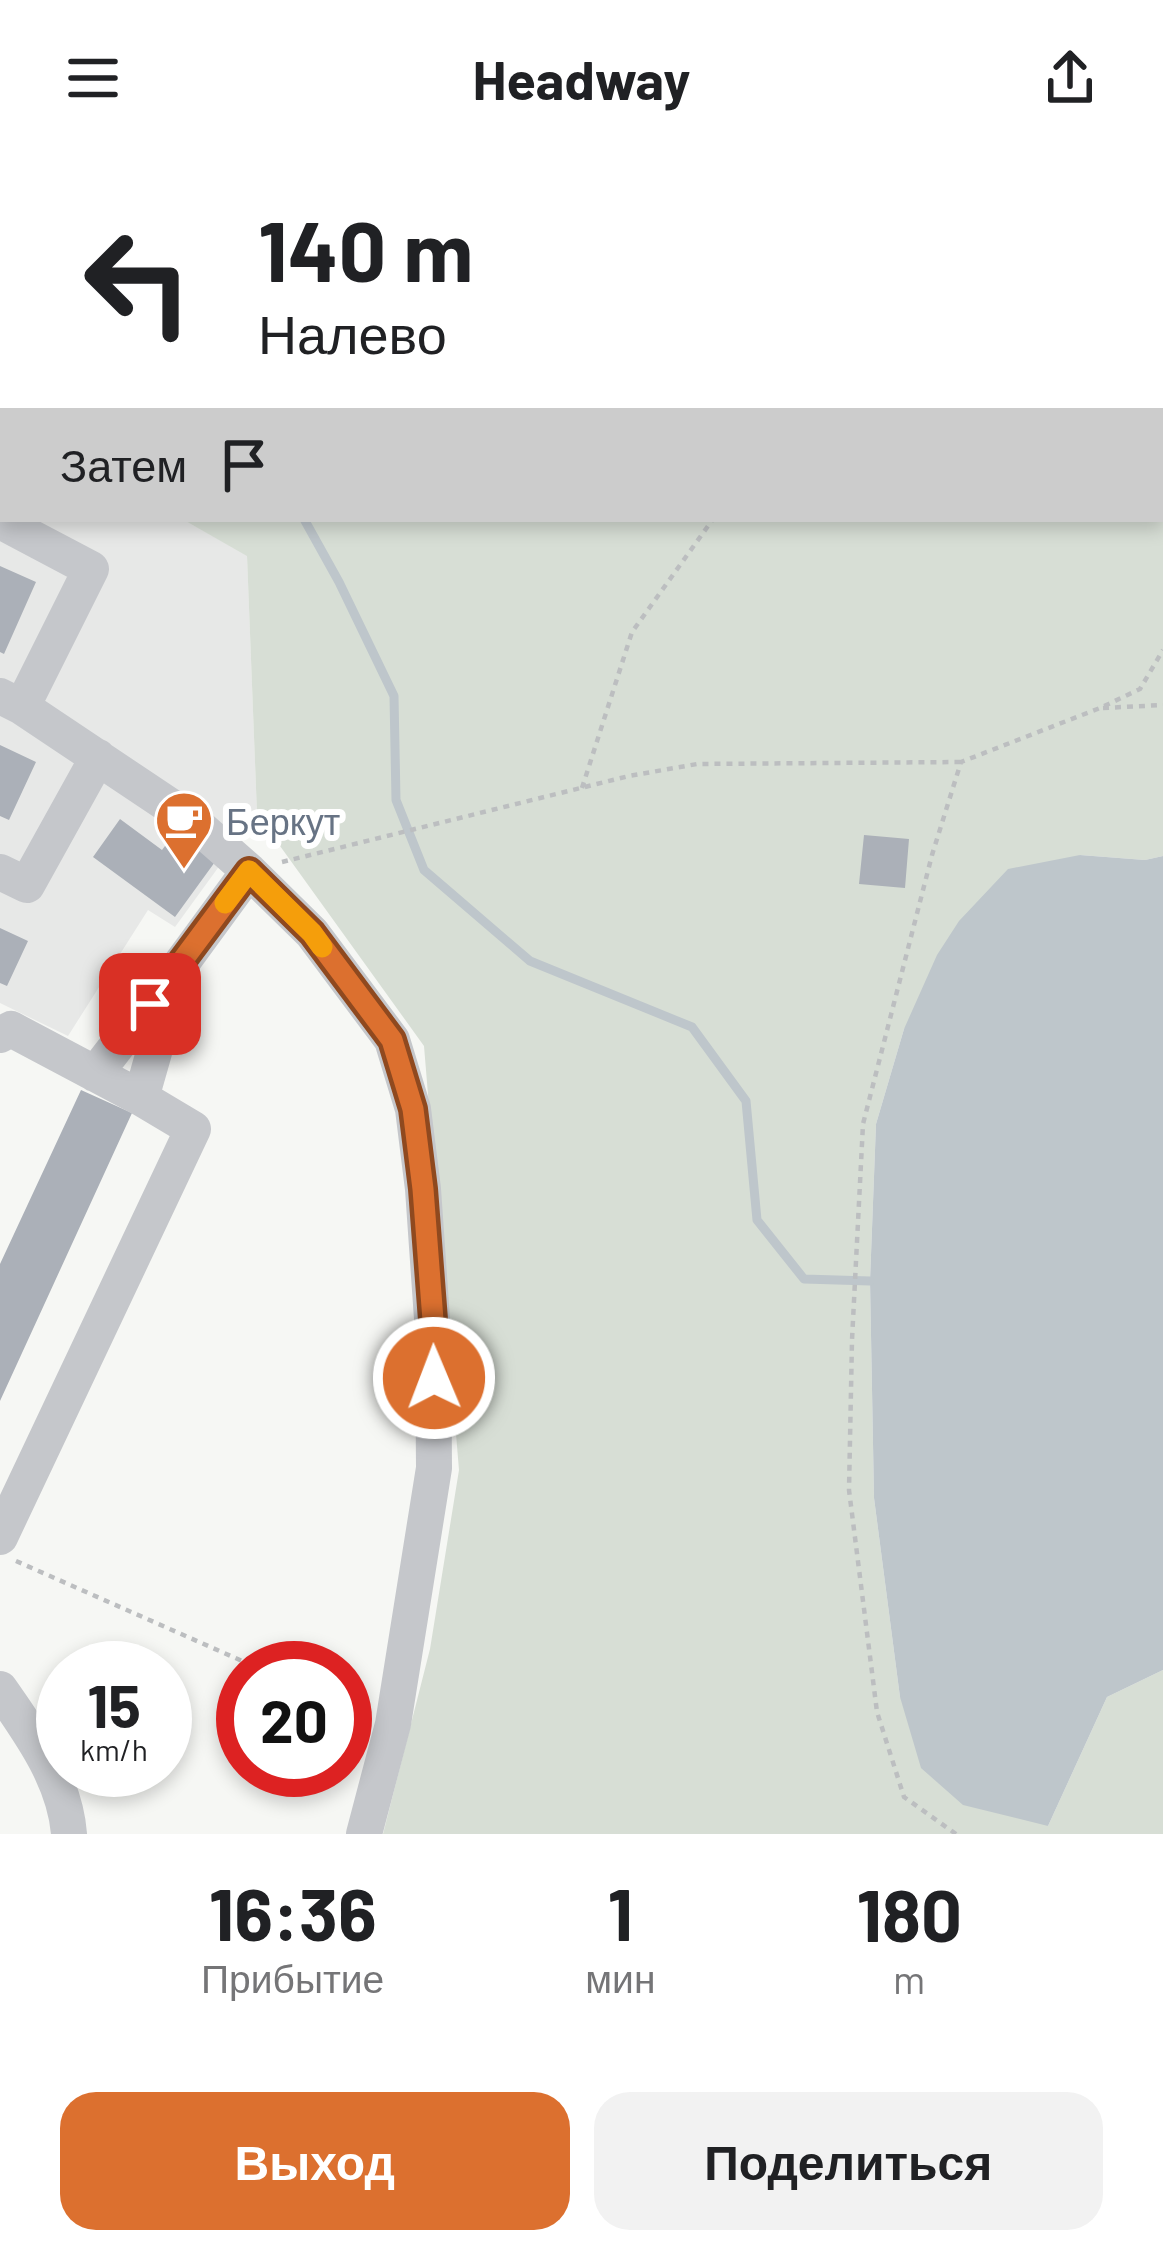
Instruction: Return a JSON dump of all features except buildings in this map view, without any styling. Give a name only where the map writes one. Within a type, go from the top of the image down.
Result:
[{"type":"street","points":[[2,522],[91,569],[11,701],[191,820],[312,933],[392,1040],[413,1109],[434,1333],[434,1468],[393,1724],[364,1834]]},
{"type":"street","points":[[0,872],[27,885],[98,757]]},
{"type":"street","points":[[95,1074],[249,871]]},
{"type":"street","points":[[141,1098],[178,968]]},
{"type":"street","points":[[0,1035],[11,1029],[193,1130],[0,1537]]},
{"type":"street","points":[[0,1689],[52,1772],[69,1834]]},
{"type":"path","points":[[582,788],[632,632],[711,522]]},
{"type":"path","points":[[249,871],[698,764],[961,762],[1140,689],[1163,650]]},
{"type":"path","points":[[1100,708],[1163,705]]},
{"type":"path","points":[[956,1834],[904,1797],[877,1712],[850,1490],[851,1340],[862,1124],[961,762]]},
{"type":"path","points":[[0,1553],[216,1650]]},
{"type":"shaded area","points":[[0,522],[187,522],[247,555],[257,814],[175,927],[148,910],[68,1036],[0,1003]]},
{"type":"shaded area","points":[[187,522],[1163,522],[1163,856],[1145,860],[1080,855],[904,1029],[876,1124],[870,1281],[874,1498],[900,1697],[1048,1826],[1107,1697],[1163,1670],[1163,1834],[383,1834],[430,1649],[459,1470],[424,1046],[257,814],[247,556]]},
{"type":"shaded area","points":[[1080,855],[1145,860],[1163,856],[1163,1670],[1107,1697],[1048,1826],[963,1805],[921,1768],[900,1697],[874,1498],[870,1281],[876,1124],[904,1029],[937,955],[959,921],[1008,869]]},
{"type":"waterway","points":[[306,522],[394,696],[396,800],[424,870],[530,961],[692,1027],[746,1101],[757,1220],[804,1279],[870,1281]]},
{"type":"slow traffic","points":[[225,903],[249,871],[322,947]]},
{"type":"place","name":"Беркут","points":[[184,871]]},
{"type":"route","points":[[150,1004],[249,871],[312,933],[392,1040],[413,1109],[423,1189],[434,1378]]}]
